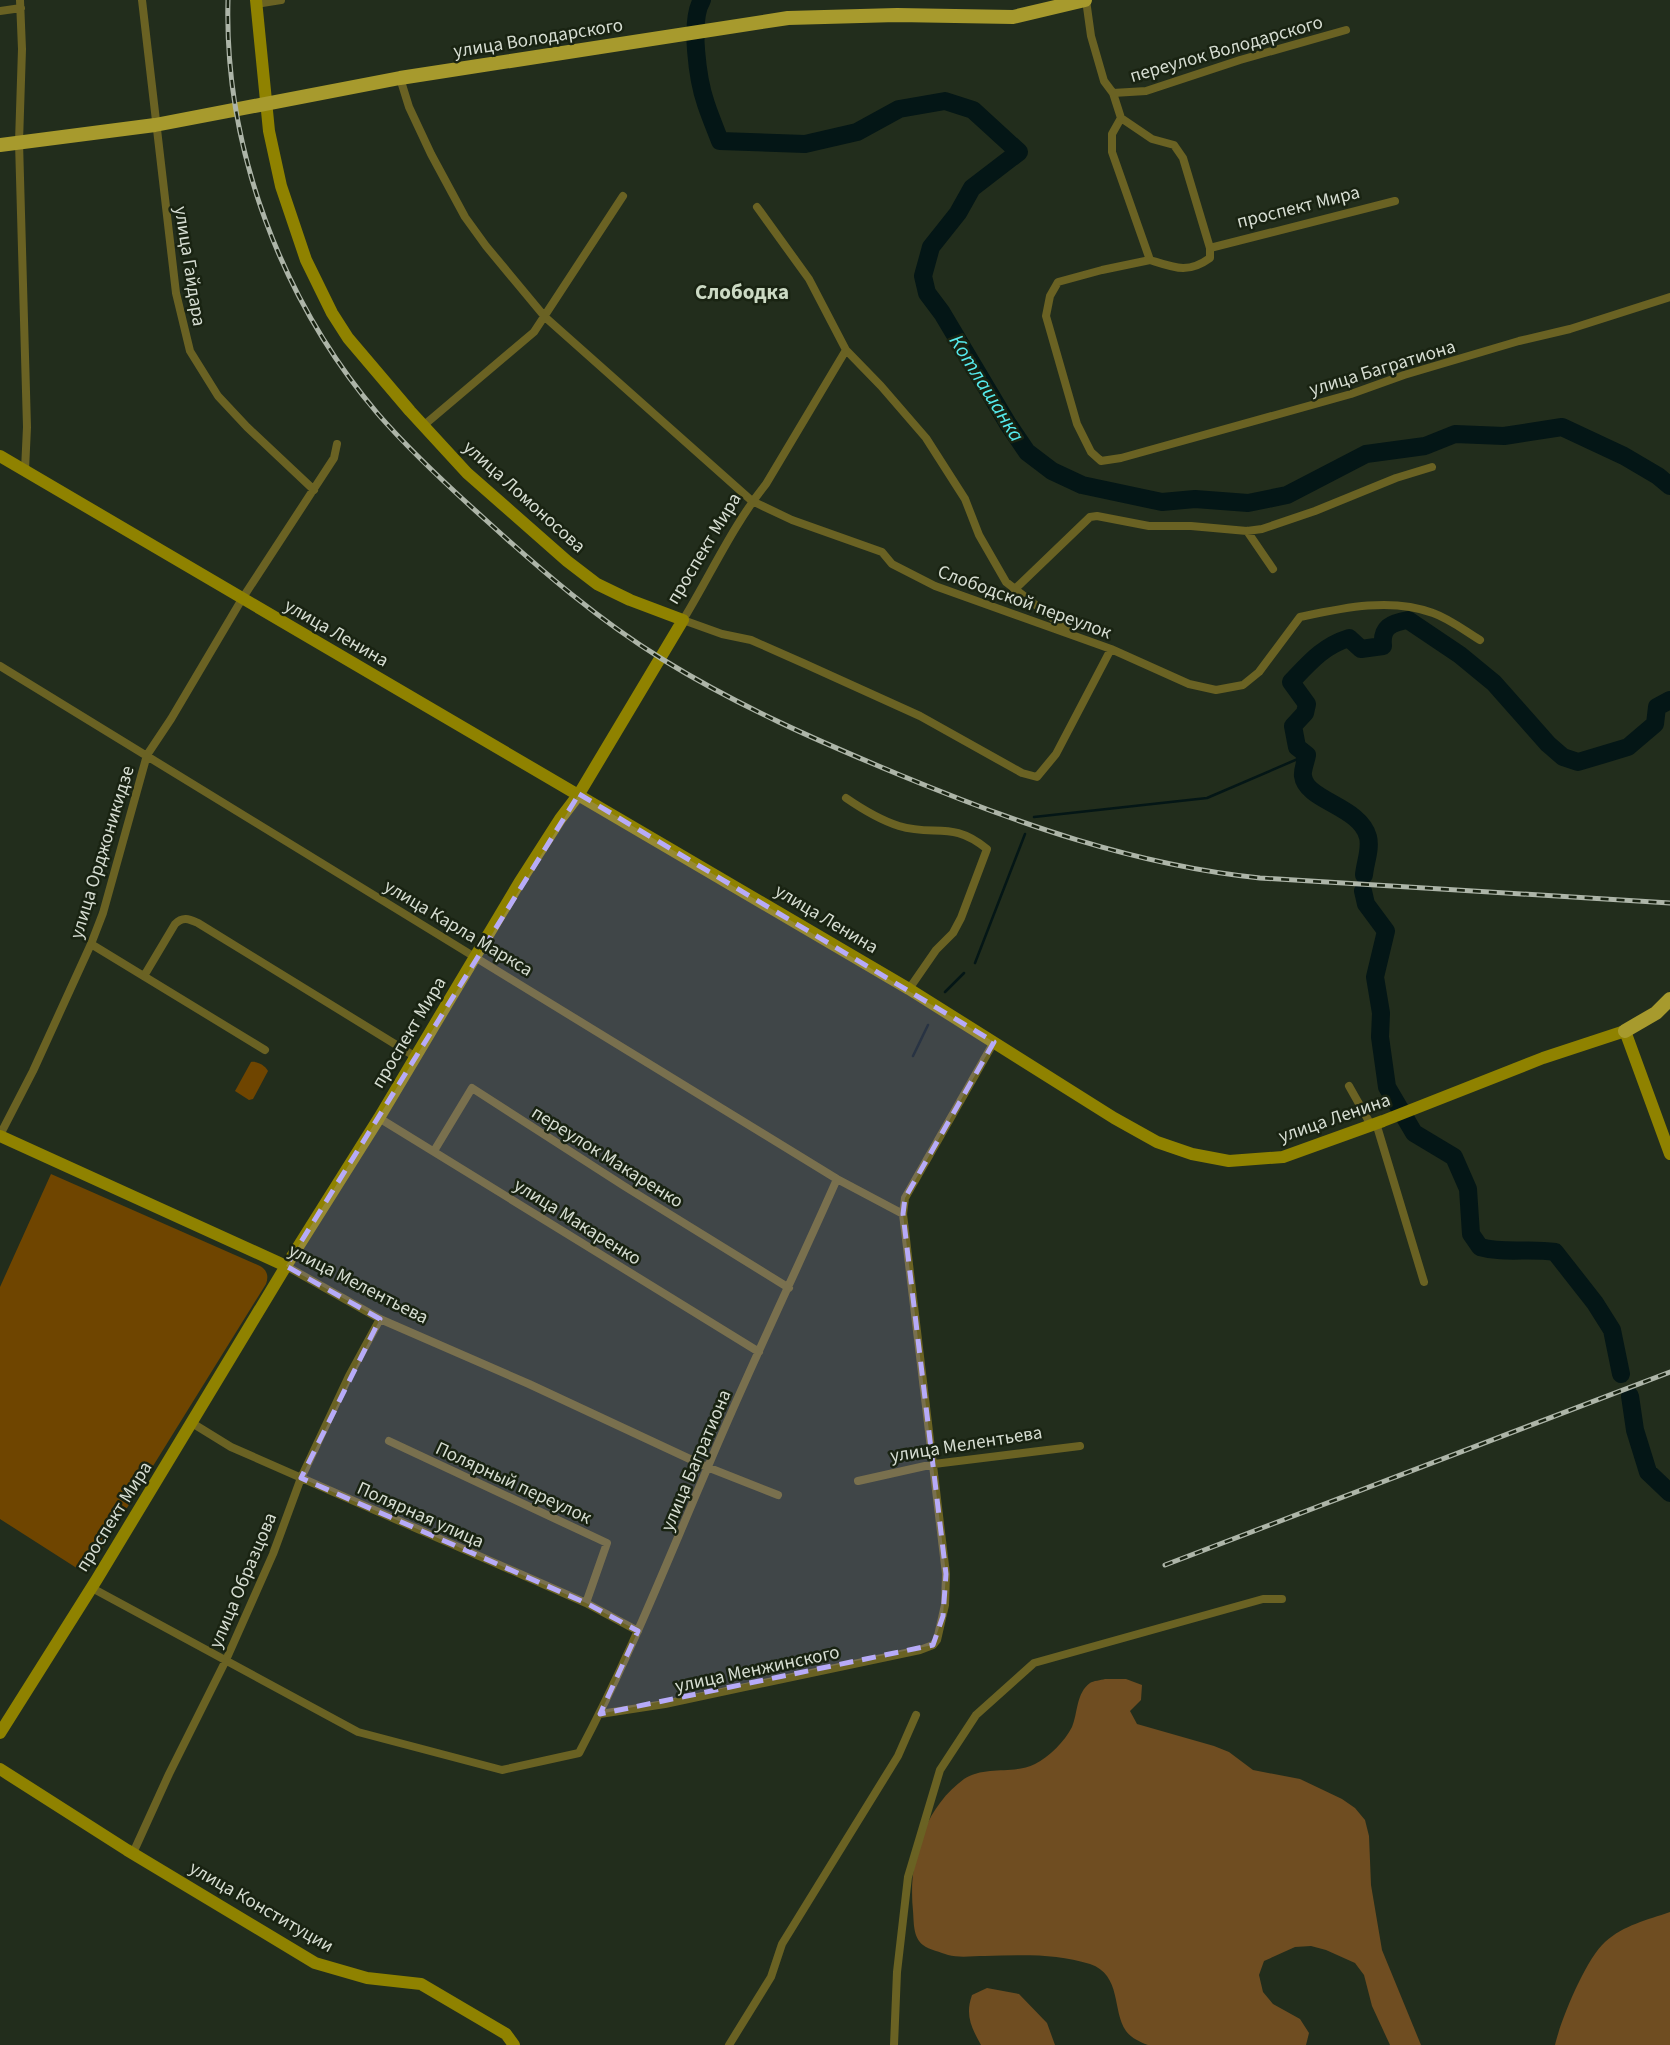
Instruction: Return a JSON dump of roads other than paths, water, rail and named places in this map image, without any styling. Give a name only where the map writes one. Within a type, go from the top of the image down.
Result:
[{"type":"main road","name":"улица Володарского","points":[[0,145],[155,125],[400,78],[788,18],[897,15],[1013,17],[1085,0]]},
{"type":"main road","name":"улица Ломоносова","points":[[256,2],[269,131],[281,186],[297,238],[332,313],[355,346],[423,426],[500,503],[597,584],[683,620]]},
{"type":"main road","name":"улица Ленина","points":[[0,456],[909,989],[1157,1142],[1211,1159],[1229,1161],[1283,1157],[1543,1058],[1625,1031],[1656,1013],[1670,999]]},
{"type":"main road","name":"проспект Мира","points":[[0,1732],[92,1588],[286,1266],[560,819],[579,794],[683,620]]},
{"type":"main road","points":[[1625,1031],[1670,1154]]},
{"type":"main road","name":"улица Мелентьева","points":[[0,1136],[286,1266]]},
{"type":"main road","name":"улица Конституции","points":[[0,1769],[315,1964],[367,1978],[421,1984],[506,2034],[514,2045]]},
{"type":"street","name":"улица Гайдара","points":[[142,0],[176,293],[190,351],[218,396],[314,490]]},
{"type":"street","points":[[256,2],[281,0]]},
{"type":"street","points":[[1085,0],[1091,36],[1104,81],[1113,93],[1121,118],[1152,139],[1174,145],[1183,158],[1210,248],[1210,258],[1197,268],[1177,268],[1150,260],[1112,152],[1112,134],[1121,118]]},
{"type":"street","points":[[0,11],[21,4],[19,142],[27,427],[25,470]]},
{"type":"street","name":"переулок Володарского","points":[[1113,93],[1146,91],[1240,60],[1346,30]]},
{"type":"street","name":"Слободской переулок","points":[[400,78],[409,107],[465,217],[545,317],[752,501],[792,520],[882,552],[892,564],[934,586],[1111,649],[1189,684],[1216,690],[1243,685],[1259,671],[1300,617],[1342,608],[1400,606],[1432,612],[1480,640]]},
{"type":"street","points":[[423,426],[534,332],[623,197]]},
{"type":"street","name":"проспект Мира","points":[[1210,248],[1395,201]]},
{"type":"street","points":[[757,206],[809,279],[846,350],[926,438],[965,499],[993,561],[1006,582],[1076,636]]},
{"type":"street","name":"улица Багратиона","points":[[1150,260],[1058,282],[1050,296],[1046,316],[1077,424],[1091,452],[1101,461],[1121,458],[1351,394],[1404,375],[1570,329],[1670,297]]},
{"type":"street","name":"проспект Мира","points":[[683,620],[752,501],[766,484],[846,350]]},
{"type":"street","name":"улица Орджоникидзе","points":[[0,1136],[33,1071],[103,913],[147,755],[242,599],[334,458],[337,444]]},
{"type":"street","points":[[1014,590],[1090,517],[1150,526],[1191,526],[1247,531],[1262,529],[1432,467]]},
{"type":"street","points":[[1247,531],[1273,569]]},
{"type":"street","name":"улица Ломоносова","points":[[683,620],[722,634],[751,640],[803,663],[920,716],[1022,773],[1037,777],[1056,754],[1111,649]]},
{"type":"street","name":"улица Карла Маркса","points":[[0,666],[836,1179],[902,1214]]},
{"type":"street","points":[[846,798],[875,816],[900,827],[942,829],[964,834],[988,849],[953,933],[936,950],[909,989]]},
{"type":"street","points":[[144,976],[175,924],[179,919],[185,918],[198,923],[416,1057]]},
{"type":"street","points":[[91,944],[265,1050]]},
{"type":"street","points":[[934,1464],[902,1214],[905,1198],[994,1042]]},
{"type":"street","points":[[1349,1086],[1379,1122],[1424,1282]]},
{"type":"street","name":"переулок Макаренко","points":[[434,1151],[472,1088],[789,1288]]},
{"type":"street","name":"улица Макаренко","points":[[379,1118],[759,1352]]},
{"type":"street","name":"улица Багратиона","points":[[226,1660],[358,1732],[502,1770],[579,1753],[638,1631],[707,1467],[836,1179]]},
{"type":"street","name":"улица Мелентьева","points":[[286,1266],[380,1320],[529,1384],[707,1467],[778,1494]]},
{"type":"street","name":"улица Образцова","points":[[133,1853],[226,1660],[273,1554],[301,1478],[349,1376],[380,1320]]},
{"type":"street","name":"Полярная улица","points":[[192,1423],[231,1447],[586,1602],[638,1631]]},
{"type":"street","name":"Полярный переулок","points":[[388,1441],[607,1544],[586,1602]]},
{"type":"street","name":"улица Мелентьева","points":[[858,1481],[934,1464],[1080,1446]]},
{"type":"street","name":"улица Менжинского","points":[[600,1714],[665,1703],[920,1650],[933,1645],[937,1640],[945,1605],[946,1574],[934,1464]]},
{"type":"street","points":[[92,1588],[226,1660]]},
{"type":"street","points":[[894,2045],[897,1972],[908,1877],[940,1770],[976,1715],[1034,1663],[1264,1598],[1282,1599]]},
{"type":"street","points":[[729,2045],[771,1977],[782,1944],[898,1756],[916,1715]]},
{"type":"waterway","name":"Котлашанка","points":[[702,0],[695,36],[698,67],[706,104],[720,141],[805,144],[857,132],[899,109],[945,101],[973,110],[1019,152],[972,188],[958,213],[931,247],[923,276],[927,293],[942,313],[1008,424],[1027,452],[1052,471],[1082,485],[1162,502],[1195,499],[1248,503],[1287,495],[1366,454],[1425,446],[1455,434],[1504,436],[1562,427],[1624,456],[1670,486]]},
{"type":"waterway","name":"Котлашанка","points":[[1364,875],[1368,837],[1355,818],[1306,785],[1303,774],[1307,755],[1297,747],[1293,726],[1305,713],[1307,704],[1291,682],[1317,656],[1340,641],[1349,638],[1361,649],[1383,646],[1388,627],[1408,620],[1460,655],[1494,683],[1548,744],[1563,757],[1578,762],[1628,747],[1655,724],[1657,707],[1670,700]]},
{"type":"waterway","points":[[1034,817],[1207,798],[1307,755]]},
{"type":"waterway","points":[[975,963],[1025,834]]},
{"type":"waterway","name":"Котлашанка","points":[[1363,891],[1366,904],[1386,931],[1375,977],[1387,1087],[1414,1133],[1454,1157],[1468,1189],[1471,1234],[1480,1247],[1555,1252],[1595,1303],[1612,1330],[1621,1374]]},
{"type":"waterway","points":[[945,992],[964,973]]},
{"type":"waterway","points":[[913,1056],[928,1025]]},
{"type":"waterway","name":"Котлашанка","points":[[1630,1396],[1635,1430],[1648,1472],[1670,1493]]},
{"type":"railway","points":[[228,0],[229,56],[236,112],[248,167],[287,273],[344,370],[391,428],[474,509],[572,595],[662,659],[749,707],[869,762],[987,810],[1121,852],[1213,872],[1260,878],[1670,903]]},
{"type":"railway","points":[[1165,1565],[1670,1372]]},
{"type":"district","name":"Слободка","points":[[742,292]]}]
